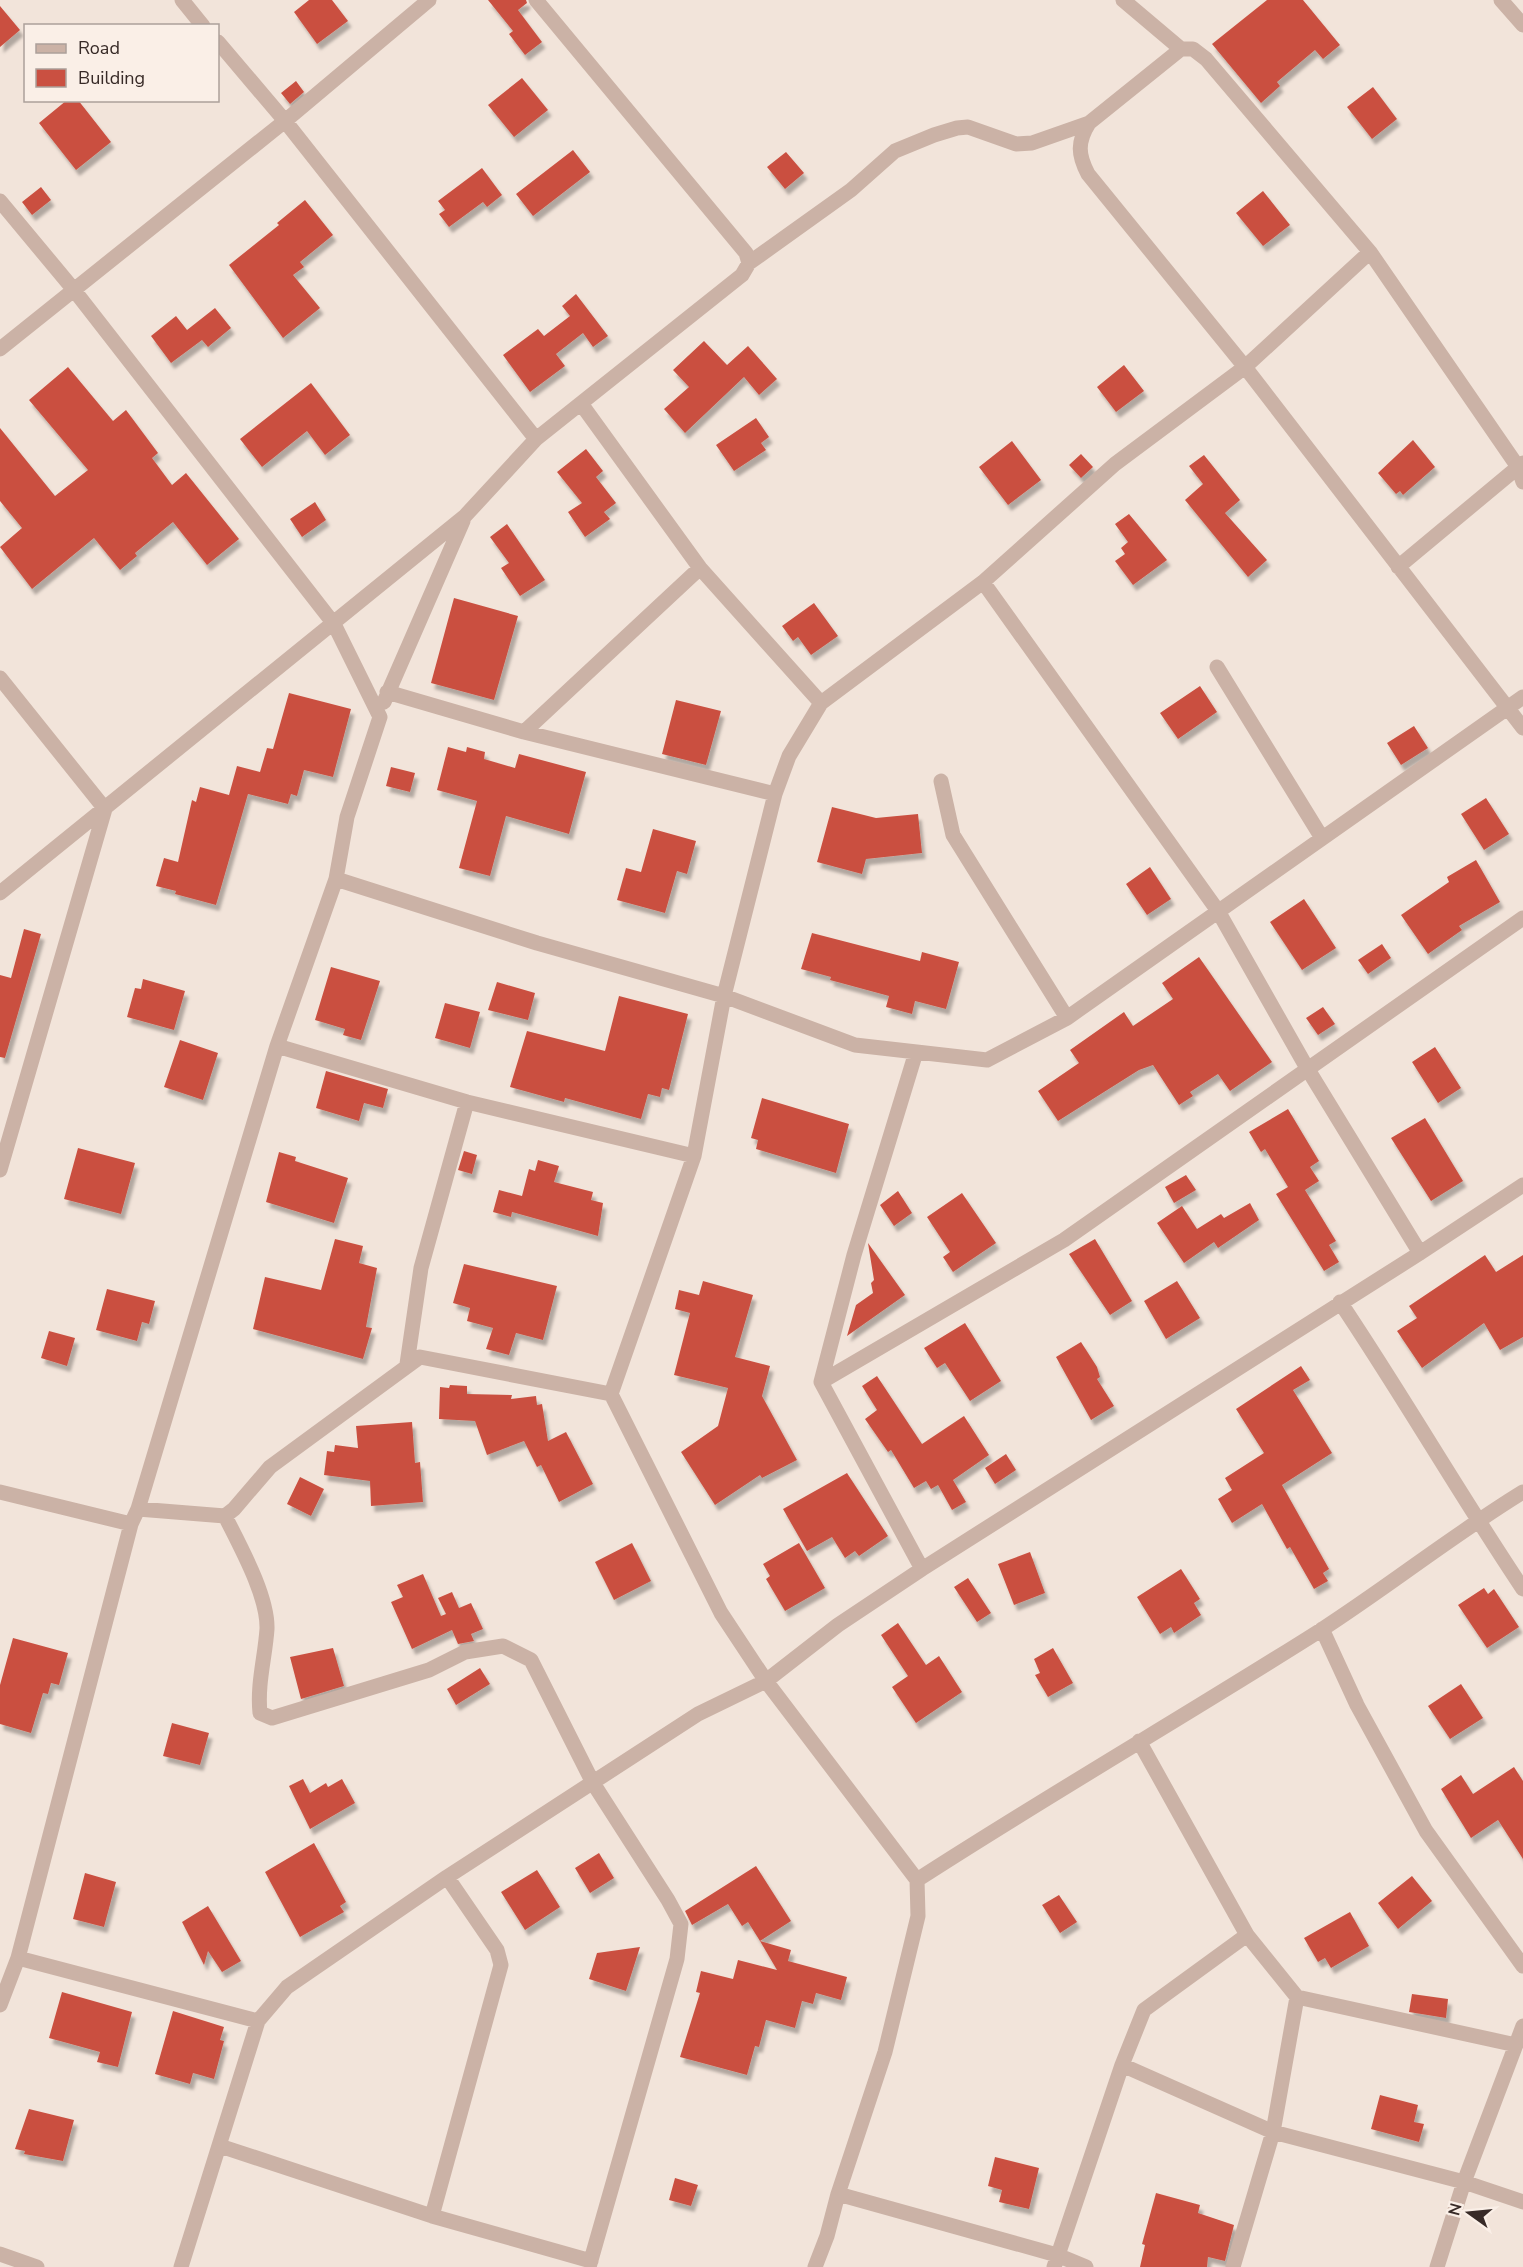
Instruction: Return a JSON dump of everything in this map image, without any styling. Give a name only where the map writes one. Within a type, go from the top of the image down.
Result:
[{"type":"street","points":[[182,0],[202,24]]},
{"type":"street","points":[[0,349],[285,121],[429,0]]},
{"type":"street","points":[[536,0],[746,253],[748,263]]},
{"type":"street","points":[[1123,0],[1181,49]]},
{"type":"street","points":[[1501,0],[1523,25]]},
{"type":"street","points":[[219,43],[285,121],[536,439]]},
{"type":"street","points":[[1398,567],[1521,471],[1370,252],[1206,59],[1193,49],[1181,49],[1089,123],[1080,137],[1079,158],[1088,174],[1245,367],[1398,567],[1509,708],[1523,728]]},
{"type":"street","points":[[0,893],[465,516],[536,439],[582,405],[742,275],[748,263],[851,190],[895,151],[957,128],[968,127],[1016,144],[1032,143],[1089,123]]},
{"type":"street","points":[[0,201],[74,290],[334,624],[380,717]]},
{"type":"street","points":[[815,2267],[827,2236],[838,2193],[885,2052],[918,1916],[916,1880],[766,1681],[721,1613],[611,1394],[694,1156],[724,996],[776,794],[789,756],[821,703],[983,582],[1115,465],[1245,367],[1370,252]]},
{"type":"street","points":[[582,405],[700,568],[821,703]]},
{"type":"street","points":[[0,2006],[18,1958],[131,1524],[138,1509],[277,1046],[336,879],[347,817],[387,692],[465,516]]},
{"type":"street","points":[[524,732],[700,568]]},
{"type":"street","points":[[983,582],[1218,911],[1306,1068],[1420,1253]]},
{"type":"street","points":[[1217,667],[1322,838]]},
{"type":"street","points":[[0,678],[105,809]]},
{"type":"street","points":[[387,692],[524,732],[776,794]]},
{"type":"street","points":[[336,879],[537,943],[724,996],[855,1045],[987,1060],[1068,1018],[1523,697]]},
{"type":"street","points":[[941,781],[953,835],[1068,1018]]},
{"type":"street","points":[[0,1170],[105,809]]},
{"type":"street","points":[[821,1382],[1064,1240],[1306,1068],[1523,918]]},
{"type":"street","points":[[277,1046],[467,1102],[694,1156]]},
{"type":"street","points":[[916,1052],[854,1255],[821,1382],[922,1569]]},
{"type":"street","points":[[407,1364],[421,1268],[467,1102]]},
{"type":"street","points":[[181,2267],[258,2021],[286,1987],[447,1877],[698,1714],[766,1681],[838,1625],[922,1569],[1420,1253],[1523,1185]]},
{"type":"street","points":[[1340,1302],[1402,1395],[1477,1520],[1523,1589]]},
{"type":"street","points":[[138,1509],[225,1516],[234,1509],[270,1467],[407,1364],[420,1357],[611,1394]]},
{"type":"street","points":[[0,1492],[131,1524]]},
{"type":"street","points":[[916,1880],[1322,1629],[1477,1520],[1523,1492]]},
{"type":"street","points":[[220,2146],[432,2216],[590,2264],[676,1959],[681,1924],[593,1783],[531,1660],[502,1646],[465,1652],[429,1670],[272,1719],[260,1713],[258,1690],[267,1627],[255,1577],[225,1516]]},
{"type":"street","points":[[1322,1629],[1356,1705],[1426,1831],[1523,1966]]},
{"type":"street","points":[[1139,1741],[1247,1935],[1297,1997],[1516,2045]]},
{"type":"street","points":[[432,2216],[501,1965],[497,1950],[447,1877]]},
{"type":"street","points":[[1056,2261],[1122,2065],[1144,2010],[1247,1935]]},
{"type":"street","points":[[18,1958],[258,2021]]},
{"type":"street","points":[[1233,2267],[1273,2132],[1297,1997]]},
{"type":"street","points":[[1437,2267],[1464,2182],[1523,2026]]},
{"type":"street","points":[[1122,2065],[1273,2132],[1464,2182],[1523,2202]]},
{"type":"street","points":[[838,2193],[1056,2261],[1086,2267]]},
{"type":"street","points":[[0,2254],[37,2267]]},
{"type":"building","points":[[309,0],[332,0],[348,21],[317,44],[294,12]]},
{"type":"building","points":[[488,0],[526,0],[527,3],[518,10],[542,42],[525,55],[509,34],[513,31]]},
{"type":"building","points":[[1267,0],[1303,0],[1340,45],[1323,59],[1315,50],[1277,82],[1280,86],[1261,103],[1212,44]]},
{"type":"building","points":[[0,6],[20,30],[0,47]]},
{"type":"building","points":[[522,78],[548,110],[514,137],[488,105]]},
{"type":"building","points":[[296,81],[304,92],[290,104],[281,93]]},
{"type":"building","points":[[1373,87],[1397,119],[1372,139],[1347,107]]},
{"type":"building","points":[[65,102],[80,102],[111,142],[76,170],[39,123]]},
{"type":"building","points":[[573,150],[590,172],[533,216],[516,194]]},
{"type":"building","points":[[786,152],[804,173],[785,189],[767,167]]},
{"type":"building","points":[[482,168],[502,195],[487,207],[483,202],[449,227],[439,214],[445,210],[438,201]]},
{"type":"building","points":[[41,187],[51,200],[32,215],[22,202]]},
{"type":"building","points":[[1263,191],[1290,225],[1263,246],[1236,213]]},
{"type":"building","points":[[305,200],[333,235],[300,262],[304,267],[293,275],[320,308],[283,338],[229,265],[279,225],[277,223]]},
{"type":"building","points":[[576,294],[608,336],[593,347],[583,333],[556,354],[565,366],[530,392],[503,355],[538,329],[544,336],[570,316],[562,306]]},
{"type":"building","points":[[215,308],[231,328],[208,347],[202,340],[171,363],[151,336],[176,316],[187,330]]},
{"type":"building","points":[[704,341],[727,365],[748,346],[777,379],[759,395],[744,377],[685,433],[664,409],[689,387],[673,370]]},
{"type":"building","points":[[1124,365],[1144,391],[1116,412],[1097,387]]},
{"type":"building","points":[[68,367],[113,421],[126,410],[158,453],[152,458],[172,485],[186,473],[239,539],[207,565],[173,522],[135,553],[137,556],[120,570],[94,538],[32,589],[0,547],[22,528],[0,501],[0,428],[55,496],[88,470],[29,400]]},
{"type":"building","points":[[311,383],[350,435],[325,455],[307,431],[262,467],[240,439]]},
{"type":"building","points":[[756,418],[769,437],[761,443],[766,450],[734,471],[716,445]]},
{"type":"building","points":[[1413,440],[1435,467],[1403,495],[1400,491],[1396,494],[1378,473]]},
{"type":"building","points":[[1012,441],[1041,480],[1008,505],[979,467]]},
{"type":"building","points":[[586,449],[603,471],[596,477],[616,503],[604,512],[610,519],[585,537],[568,512],[582,503],[557,472]]},
{"type":"building","points":[[1081,454],[1093,467],[1081,478],[1069,465]]},
{"type":"building","points":[[1204,455],[1240,500],[1225,513],[1267,560],[1248,577],[1185,500],[1203,484],[1189,466]]},
{"type":"building","points":[[315,502],[326,520],[302,537],[290,519]]},
{"type":"building","points":[[1129,514],[1167,560],[1133,585],[1115,561],[1125,554],[1121,548],[1128,542],[1115,524]]},
{"type":"building","points":[[507,524],[545,580],[520,596],[501,568],[509,563],[490,537]]},
{"type":"building","points":[[454,598],[518,616],[494,700],[431,683]]},
{"type":"building","points":[[814,603],[838,636],[811,655],[798,637],[793,641],[782,626]]},
{"type":"building","points":[[1200,686],[1217,712],[1178,739],[1160,713]]},
{"type":"building","points":[[289,693],[351,709],[333,777],[304,770],[297,796],[291,794],[288,804],[248,794],[216,905],[175,894],[176,891],[156,886],[164,858],[178,862],[192,800],[196,802],[200,787],[229,795],[237,766],[260,772],[267,748],[273,749]]},
{"type":"building","points":[[676,700],[721,711],[706,765],[662,754]]},
{"type":"building","points":[[1414,726],[1428,748],[1401,765],[1387,743]]},
{"type":"building","points":[[448,747],[466,752],[467,747],[485,752],[484,759],[515,768],[519,754],[586,772],[569,834],[506,816],[490,876],[459,868],[477,801],[437,790]]},
{"type":"building","points":[[391,767],[415,773],[410,792],[386,786]]},
{"type":"building","points":[[1486,798],[1509,834],[1484,850],[1461,814]]},
{"type":"building","points":[[832,807],[876,818],[918,814],[922,853],[866,859],[862,874],[817,862]]},
{"type":"building","points":[[653,829],[696,841],[687,874],[677,871],[665,913],[617,900],[626,868],[641,872]]},
{"type":"building","points":[[1476,860],[1500,902],[1459,926],[1462,930],[1428,954],[1401,915],[1449,882],[1447,877]]},
{"type":"building","points":[[1150,867],[1171,899],[1147,915],[1126,884]]},
{"type":"building","points":[[1304,899],[1336,948],[1302,970],[1270,922]]},
{"type":"building","points":[[24,929],[41,934],[5,1058],[0,1057],[0,975],[11,978]]},
{"type":"building","points":[[812,933],[920,961],[922,952],[959,962],[946,1009],[915,1001],[912,1014],[886,1007],[889,996],[830,980],[831,977],[801,969]]},
{"type":"building","points":[[1382,944],[1391,958],[1368,974],[1358,960]]},
{"type":"building","points":[[1199,957],[1272,1062],[1230,1091],[1218,1074],[1190,1092],[1193,1096],[1179,1105],[1153,1065],[1139,1070],[1058,1121],[1038,1091],[1079,1063],[1070,1050],[1124,1012],[1133,1026],[1173,999],[1162,983]]},
{"type":"building","points":[[331,967],[380,981],[361,1040],[343,1035],[345,1029],[315,1020]]},
{"type":"building","points":[[143,979],[185,991],[174,1030],[127,1017],[135,988],[141,989]]},
{"type":"building","points":[[497,982],[535,993],[528,1020],[488,1010]]},
{"type":"building","points":[[619,996],[688,1014],[669,1090],[662,1088],[660,1097],[648,1094],[641,1119],[565,1098],[564,1102],[510,1087],[527,1031],[605,1051]]},
{"type":"building","points":[[445,1003],[480,1012],[470,1048],[435,1038]]},
{"type":"building","points":[[1323,1007],[1335,1024],[1318,1035],[1306,1018]]},
{"type":"building","points":[[180,1040],[218,1053],[203,1100],[164,1087]]},
{"type":"building","points":[[1435,1047],[1461,1088],[1438,1103],[1412,1062]]},
{"type":"building","points":[[326,1071],[388,1089],[383,1108],[364,1103],[359,1121],[316,1108]]},
{"type":"building","points":[[762,1098],[849,1124],[836,1173],[756,1149],[758,1140],[751,1138]]},
{"type":"building","points":[[1288,1109],[1319,1161],[1310,1167],[1319,1181],[1305,1190],[1336,1241],[1329,1245],[1339,1262],[1324,1271],[1276,1194],[1288,1187],[1265,1149],[1261,1152],[1249,1132]]},
{"type":"building","points":[[1425,1118],[1463,1181],[1431,1201],[1391,1138]]},
{"type":"building","points":[[78,1148],[135,1163],[121,1214],[64,1199]]},
{"type":"building","points":[[464,1151],[477,1155],[472,1174],[458,1170]]},
{"type":"building","points":[[279,1152],[296,1157],[295,1161],[348,1178],[334,1223],[266,1202]]},
{"type":"building","points":[[538,1160],[559,1166],[554,1182],[593,1192],[591,1200],[603,1203],[598,1236],[512,1212],[511,1217],[493,1212],[499,1190],[522,1196],[529,1169],[535,1171]]},
{"type":"building","points":[[1186,1175],[1196,1190],[1174,1203],[1165,1187]]},
{"type":"building","points":[[898,1191],[912,1213],[894,1226],[880,1205]]},
{"type":"building","points":[[962,1193],[996,1243],[953,1272],[943,1257],[950,1252],[927,1217]]},
{"type":"building","points":[[1250,1203],[1259,1220],[1218,1248],[1214,1242],[1184,1263],[1157,1223],[1182,1206],[1197,1229],[1221,1214],[1224,1218]]},
{"type":"building","points":[[335,1239],[363,1246],[359,1263],[377,1268],[366,1327],[372,1328],[363,1359],[253,1329],[265,1277],[321,1290]]},
{"type":"building","points":[[1095,1239],[1132,1301],[1110,1315],[1069,1254]]},
{"type":"building","points":[[868,1243],[905,1295],[847,1336],[856,1305],[873,1293],[871,1283],[874,1280]]},
{"type":"building","points":[[1485,1255],[1496,1272],[1523,1255],[1523,1337],[1500,1350],[1484,1323],[1422,1368],[1397,1331],[1417,1318],[1409,1306]]},
{"type":"building","points":[[464,1264],[557,1286],[543,1340],[516,1333],[509,1355],[486,1349],[493,1328],[467,1321],[470,1308],[453,1303]]},
{"type":"building","points":[[703,1281],[753,1295],[735,1357],[770,1366],[762,1396],[797,1460],[762,1478],[760,1475],[715,1505],[681,1452],[718,1426],[728,1388],[674,1375],[690,1313],[675,1309],[679,1290],[699,1295]]},
{"type":"building","points":[[1177,1281],[1200,1318],[1166,1339],[1144,1301]]},
{"type":"building","points":[[107,1289],[155,1301],[149,1324],[142,1322],[137,1341],[96,1330]]},
{"type":"building","points":[[965,1323],[1001,1381],[970,1401],[945,1363],[937,1368],[924,1348]]},
{"type":"building","points":[[49,1331],[75,1338],[67,1366],[41,1358]]},
{"type":"building","points":[[1081,1342],[1097,1367],[1100,1377],[1097,1379],[1114,1406],[1091,1420],[1056,1357]]},
{"type":"building","points":[[1301,1366],[1310,1380],[1293,1390],[1332,1453],[1282,1485],[1329,1569],[1323,1573],[1328,1581],[1314,1589],[1290,1547],[1287,1549],[1262,1504],[1232,1523],[1218,1499],[1232,1490],[1225,1478],[1264,1453],[1236,1409]]},
{"type":"building","points":[[877,1376],[922,1444],[964,1416],[989,1455],[953,1480],[966,1502],[952,1510],[938,1485],[931,1489],[926,1481],[914,1488],[891,1450],[888,1452],[865,1419],[877,1410],[862,1386]]},
{"type":"building","points":[[450,1385],[467,1386],[467,1394],[512,1395],[511,1399],[536,1396],[537,1405],[542,1404],[548,1441],[566,1432],[593,1484],[559,1502],[541,1465],[537,1467],[524,1441],[487,1455],[475,1421],[439,1419],[440,1387],[449,1388]]},
{"type":"building","points":[[412,1422],[415,1463],[420,1462],[423,1502],[371,1506],[370,1481],[324,1475],[327,1451],[334,1452],[335,1445],[358,1448],[356,1426]]},
{"type":"building","points":[[1006,1454],[1016,1470],[995,1484],[985,1468]]},
{"type":"building","points":[[847,1473],[888,1536],[859,1556],[855,1551],[845,1558],[832,1537],[807,1551],[783,1509]]},
{"type":"building","points":[[300,1477],[324,1489],[311,1516],[287,1504]]},
{"type":"building","points":[[632,1543],[651,1581],[614,1600],[595,1562]]},
{"type":"building","points":[[799,1543],[825,1588],[785,1611],[766,1579],[770,1576],[763,1564]]},
{"type":"building","points":[[1030,1552],[1045,1593],[1014,1605],[998,1564]]},
{"type":"building","points":[[1181,1569],[1200,1599],[1194,1603],[1201,1615],[1174,1633],[1171,1627],[1160,1634],[1137,1597]]},
{"type":"building","points":[[423,1574],[441,1616],[446,1614],[438,1598],[452,1592],[459,1608],[471,1603],[483,1629],[471,1634],[474,1641],[458,1644],[452,1630],[412,1649],[391,1602],[403,1597],[397,1585]]},
{"type":"building","points":[[968,1578],[991,1613],[977,1622],[954,1587]]},
{"type":"building","points":[[1484,1588],[1488,1594],[1494,1589],[1519,1627],[1487,1648],[1458,1605]]},
{"type":"building","points":[[898,1623],[926,1665],[939,1656],[962,1692],[916,1723],[892,1687],[908,1676],[881,1635]]},
{"type":"building","points":[[13,1638],[68,1653],[59,1685],[51,1683],[48,1694],[43,1693],[31,1733],[0,1724],[0,1685]]},
{"type":"building","points":[[333,1648],[344,1686],[301,1699],[290,1657]]},
{"type":"building","points":[[1053,1648],[1073,1683],[1048,1697],[1035,1675],[1040,1673],[1034,1659]]},
{"type":"building","points":[[480,1668],[490,1684],[456,1705],[447,1689]]},
{"type":"building","points":[[1461,1684],[1483,1718],[1450,1739],[1428,1706]]},
{"type":"building","points":[[172,1723],[209,1733],[200,1765],[163,1756]]},
{"type":"building","points":[[1514,1767],[1523,1781],[1523,1859],[1498,1820],[1471,1838],[1441,1789],[1461,1775],[1473,1794]]},
{"type":"building","points":[[303,1779],[310,1793],[326,1783],[328,1787],[342,1779],[355,1803],[310,1829],[289,1786]]},
{"type":"building","points":[[314,1843],[346,1902],[340,1906],[344,1912],[300,1937],[265,1872]]},
{"type":"building","points":[[599,1853],[614,1878],[590,1893],[575,1868]]},
{"type":"building","points":[[756,1866],[791,1921],[760,1941],[748,1922],[742,1926],[728,1904],[692,1925],[685,1911]]},
{"type":"building","points":[[537,1870],[560,1907],[525,1930],[501,1892]]},
{"type":"building","points":[[85,1873],[116,1882],[104,1927],[73,1919]]},
{"type":"building","points":[[1412,1876],[1432,1901],[1398,1929],[1378,1903]]},
{"type":"building","points":[[1059,1895],[1077,1922],[1060,1933],[1042,1905]]},
{"type":"building","points":[[208,1906],[241,1961],[222,1972],[208,1951],[204,1965],[182,1922]]},
{"type":"building","points":[[1350,1912],[1369,1946],[1331,1968],[1325,1958],[1318,1962],[1304,1938]]},
{"type":"building","points":[[760,1941],[791,1950],[788,1961],[847,1977],[841,2000],[816,1993],[813,2004],[802,2001],[795,2028],[766,2020],[759,2047],[755,2046],[747,2075],[680,2057],[700,1993],[696,1992],[701,1971],[733,1979],[738,1960],[777,1970]]},
{"type":"building","points":[[640,1947],[626,1991],[589,1979],[597,1953]]},
{"type":"building","points":[[62,1992],[132,2012],[118,2067],[97,2062],[100,2052],[49,2038]]},
{"type":"building","points":[[1412,1994],[1448,1999],[1446,2018],[1409,2012]]},
{"type":"building","points":[[173,2011],[224,2027],[220,2040],[224,2041],[214,2079],[193,2073],[190,2084],[155,2074]]},
{"type":"building","points":[[1380,2095],[1418,2105],[1414,2122],[1424,2124],[1419,2142],[1371,2129]]},
{"type":"building","points":[[29,2109],[74,2120],[63,2161],[24,2154],[25,2151],[15,2149]]},
{"type":"building","points":[[995,2157],[1039,2168],[1029,2209],[999,2202],[1002,2190],[988,2186]]},
{"type":"building","points":[[675,2178],[698,2185],[691,2206],[669,2200]]},
{"type":"building","points":[[1156,2193],[1200,2205],[1198,2213],[1234,2225],[1225,2261],[1208,2257],[1207,2267],[1140,2267],[1145,2245],[1142,2244]]}]
